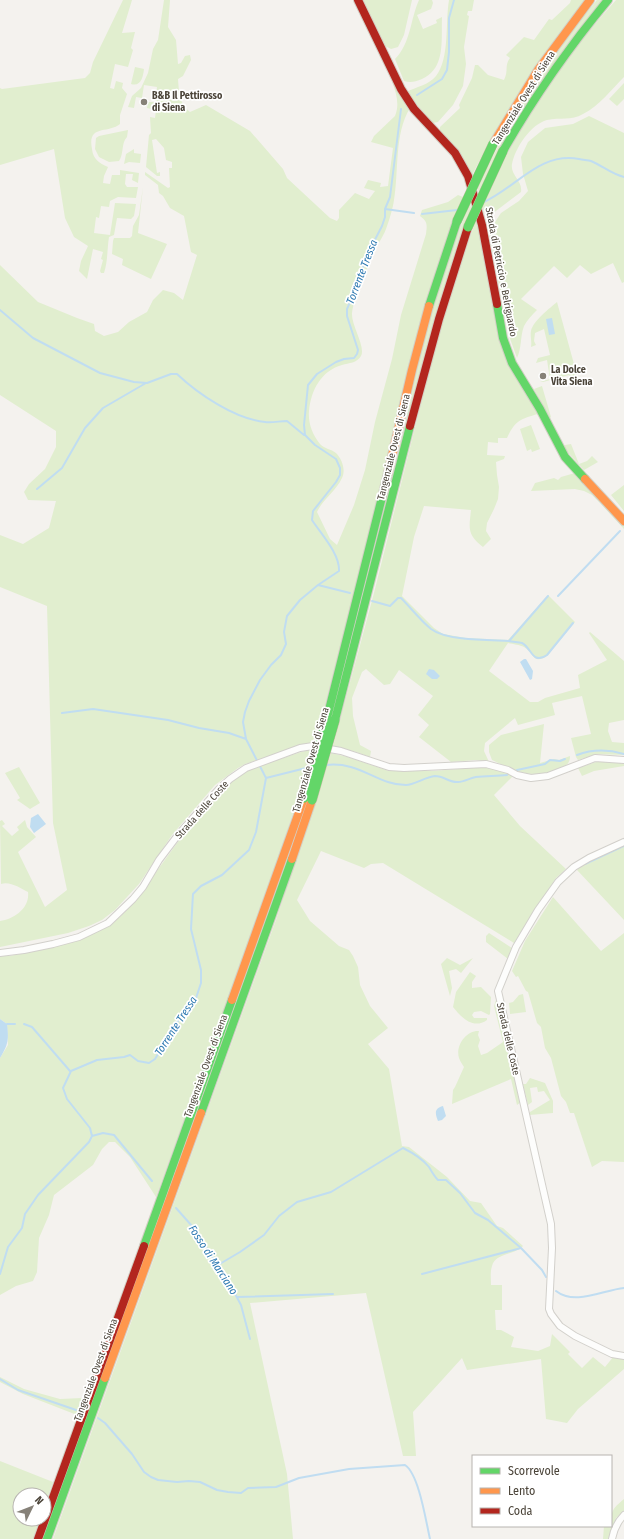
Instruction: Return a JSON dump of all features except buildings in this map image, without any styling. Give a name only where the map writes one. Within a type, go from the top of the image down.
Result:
[{"type":"main road","name":"Strada di Petriccio e Belriguardo","points":[[358,0],[401,89],[414,109],[455,153],[468,176],[480,216],[503,338],[512,363],[540,409],[565,456],[624,521]]},
{"type":"main road","name":"Tangenziale Ovest di Siena","points":[[331,719],[412,370],[432,294],[458,221],[493,144],[510,113],[548,55],[590,0]]},
{"type":"main road","name":"Tangenziale Ovest di Siena","points":[[47,1539],[262,930],[331,719],[444,298],[468,227],[504,151],[524,115],[583,29],[608,0]]},
{"type":"main road","name":"Tangenziale Ovest di Siena","points":[[38,1539],[262,930]]},
{"type":"street","name":"Strada delle Coste","points":[[0,953],[53,944],[79,937],[108,923],[133,900],[164,854],[230,778],[246,768],[300,748],[313,746],[341,752],[389,767],[404,768],[486,764],[508,770],[517,775],[531,778],[548,776],[595,758],[624,760]]},
{"type":"street","name":"Strada delle Coste","points":[[624,842],[589,858],[574,867],[558,882],[538,910],[516,947],[498,991],[551,1224],[552,1248],[549,1311],[553,1319],[560,1326],[575,1336],[612,1354],[624,1356]]},
{"type":"street","points":[[612,1539],[616,1525],[624,1515]]},
{"type":"green space","points":[[123,0],[132,0],[122,33],[135,32],[131,48],[133,50],[128,67],[115,64],[110,88],[114,89],[116,81],[123,83],[122,88],[127,94],[120,115],[120,124],[110,129],[95,133],[91,141],[95,158],[108,167],[103,183],[110,184],[112,175],[120,175],[120,170],[139,173],[138,183],[132,180],[133,174],[126,174],[125,184],[127,187],[138,187],[136,198],[118,197],[110,201],[109,207],[101,206],[99,218],[96,217],[94,233],[110,235],[115,203],[136,204],[134,216],[131,219],[117,218],[114,235],[109,237],[104,273],[101,273],[100,271],[103,260],[101,259],[103,252],[93,249],[87,279],[79,271],[81,261],[88,246],[74,237],[65,218],[54,149],[0,165],[0,88],[2,89],[85,78],[90,73],[93,62]]},
{"type":"green space","points":[[164,0],[170,0],[168,27],[176,40],[178,64],[181,63],[185,56],[190,55],[191,60],[183,76],[178,79],[180,97],[186,109],[190,112],[206,105],[250,131],[283,169],[287,178],[330,218],[337,221],[339,218],[339,210],[355,193],[369,199],[375,191],[364,188],[368,180],[381,183],[380,187],[388,186],[393,148],[371,142],[374,136],[395,116],[397,103],[392,81],[410,108],[401,129],[391,214],[384,233],[369,261],[352,313],[352,318],[362,347],[361,356],[355,361],[342,365],[328,372],[318,382],[310,403],[309,420],[315,436],[322,446],[336,453],[342,461],[344,472],[342,478],[317,512],[330,539],[337,545],[354,505],[365,470],[401,315],[426,234],[426,224],[420,216],[422,210],[448,202],[458,195],[463,197],[382,484],[315,744],[306,744],[245,764],[215,785],[172,835],[139,884],[115,910],[102,920],[68,933],[0,947],[0,921],[11,918],[24,908],[28,898],[28,892],[8,883],[1,884],[0,821],[2,820],[5,824],[2,826],[12,836],[19,830],[17,827],[25,820],[27,827],[36,837],[18,852],[45,907],[67,890],[53,823],[47,606],[0,587],[0,535],[23,544],[49,528],[56,501],[28,500],[24,492],[29,484],[45,469],[56,447],[56,431],[0,395],[0,265],[38,302],[94,324],[95,331],[104,336],[118,332],[129,322],[147,312],[153,300],[163,290],[174,293],[183,300],[197,255],[191,252],[184,216],[170,208],[163,196],[159,193],[158,185],[145,175],[145,172],[168,188],[170,187],[169,168],[172,168],[172,162],[166,160],[164,148],[156,139],[152,140],[157,173],[160,172],[160,176],[157,176],[146,167],[149,135],[151,133],[150,117],[155,118],[156,110],[147,108],[148,102],[155,102],[157,87],[144,85],[142,98],[136,97],[134,108],[128,107],[132,96],[141,88],[148,73],[153,49],[158,40]]},
{"type":"green space","points":[[361,0],[412,0],[404,35],[398,47],[391,49],[385,46]]},
{"type":"green space","points":[[419,0],[432,0],[433,3],[431,9],[417,15],[423,29],[437,23],[436,20],[442,17],[441,52],[439,61],[430,74],[422,79],[408,82],[404,81],[395,59],[400,53],[407,39]]},
{"type":"green space","points":[[449,0],[474,0],[472,11],[468,11],[467,15],[469,16],[464,47],[466,64],[463,86],[453,105],[438,122],[433,123],[406,92],[430,82],[440,69],[445,50]]},
{"type":"green space","points":[[571,0],[585,0],[490,141],[472,175],[458,152],[440,130],[440,127],[460,108],[459,105],[472,78],[475,65],[478,65],[488,75],[504,80],[507,63],[510,58],[506,55],[524,37],[534,40],[549,19],[552,20],[570,3]]},
{"type":"green space","points":[[597,0],[603,0],[479,192],[477,187],[516,112],[564,40]]},
{"type":"green space","points":[[616,0],[624,0],[624,77],[600,102],[589,111],[579,116],[552,119],[541,122],[530,131],[516,151],[512,164],[513,171],[521,188],[521,192],[488,217],[482,207],[524,124],[540,98],[576,47]]},
{"type":"green space","points":[[135,67],[144,69],[141,81],[134,85],[131,84]]},
{"type":"green space","points":[[624,83],[624,99],[617,106],[609,99]]},
{"type":"green space","points":[[589,116],[624,133],[624,282],[622,283],[613,263],[591,274],[580,265],[567,278],[554,266],[521,299],[537,310],[524,326],[520,350],[517,358],[508,333],[489,231],[501,213],[519,201],[528,191],[523,174],[521,157],[528,142],[545,128],[573,124]]},
{"type":"green space","points":[[128,130],[122,155],[119,161],[109,162],[99,157],[95,149],[96,138],[99,136]]},
{"type":"green space","points":[[134,149],[134,153],[141,154],[140,163],[129,162],[124,164],[126,154]]},
{"type":"green space","points":[[143,187],[138,233],[167,244],[151,279],[122,265],[123,259],[112,254],[114,238],[130,238],[132,236],[133,226],[139,215]]},
{"type":"green space","points":[[470,202],[471,208],[396,464],[422,347],[443,273]]},
{"type":"green space","points":[[476,220],[486,261],[499,341],[507,361],[538,414],[522,419],[516,424],[507,438],[498,438],[498,443],[488,442],[487,455],[505,456],[504,459],[496,462],[499,487],[498,499],[487,523],[486,531],[491,539],[483,547],[474,538],[470,531],[471,510],[424,506],[414,537],[402,596],[434,628],[443,634],[466,638],[508,640],[548,595],[575,622],[548,655],[543,658],[536,659],[524,647],[508,643],[489,671],[530,702],[538,702],[545,698],[580,688],[578,675],[607,660],[589,633],[590,632],[624,661],[624,720],[609,723],[608,731],[612,742],[624,743],[624,755],[596,754],[578,760],[571,738],[591,734],[582,696],[552,703],[555,715],[518,725],[515,718],[485,743],[484,751],[489,762],[476,760],[451,762],[419,737],[429,725],[418,715],[433,696],[399,670],[390,684],[384,685],[366,669],[362,672],[352,698],[353,716],[360,745],[371,751],[370,757],[333,746],[374,593],[439,331]]},
{"type":"green space","points":[[557,302],[577,375],[570,378],[569,375],[540,382],[550,379],[547,360],[536,363],[538,358],[550,355],[544,329],[535,333],[534,341],[536,345],[531,347],[531,331],[538,319]]},
{"type":"green space","points":[[542,386],[551,417],[550,418],[534,389]]},
{"type":"green space","points":[[531,425],[540,449],[532,452],[531,449],[527,451],[520,429]]},
{"type":"green space","points":[[571,444],[579,464],[587,461],[592,456],[598,462],[584,470],[564,448],[565,445]]},
{"type":"green space","points":[[575,473],[624,525],[624,529],[592,495],[584,491],[575,489],[531,491],[535,483],[554,478],[558,480],[561,477]]},
{"type":"green space","points":[[624,485],[624,511],[611,495]]},
{"type":"green space","points":[[544,724],[540,763],[554,759],[559,760],[570,756],[567,765],[549,772],[532,774],[516,771],[492,760],[489,752],[489,745],[501,735]]},
{"type":"green space","points":[[314,749],[265,899],[156,1197],[130,1157],[115,1142],[109,1142],[102,1149],[93,1165],[54,1195],[49,1215],[39,1238],[37,1272],[33,1281],[16,1286],[0,1295],[0,1058],[8,1045],[7,1024],[0,1019],[0,955],[10,956],[54,947],[103,929],[120,917],[135,901],[180,839],[220,790],[248,770]]},
{"type":"green space","points":[[331,753],[348,757],[389,771],[432,771],[486,767],[513,776],[494,795],[520,826],[566,869],[556,878],[514,943],[383,863],[371,864],[364,868],[321,851],[297,900],[310,921],[339,946],[349,950],[358,967],[360,985],[370,1006],[388,1028],[368,1044],[389,1069],[402,1146],[409,1147],[447,1177],[470,1201],[481,1203],[497,1226],[503,1228],[523,1246],[515,1251],[501,1256],[492,1266],[491,1285],[502,1285],[502,1310],[495,1310],[496,1330],[501,1330],[514,1337],[511,1347],[538,1351],[550,1346],[552,1334],[570,1352],[568,1354],[582,1368],[593,1357],[605,1367],[614,1356],[624,1358],[624,1369],[578,1409],[567,1423],[546,1419],[541,1359],[467,1370],[462,1358],[413,1412],[416,1456],[403,1456],[366,1293],[250,1303],[287,1474],[293,1539],[53,1539],[276,920]]},
{"type":"green space","points":[[599,761],[624,763],[624,766],[594,771],[582,776],[578,768]]},
{"type":"green space","points":[[19,767],[40,803],[30,809],[17,800],[20,798],[5,773]]},
{"type":"green space","points":[[624,845],[624,920],[577,870],[590,860]]},
{"type":"green space","points":[[553,897],[601,951],[624,933],[624,1162],[602,1161],[592,1167],[574,1113],[570,1113],[566,1102],[561,1096],[551,1058],[545,1048],[541,1027],[537,1023],[528,992],[518,976],[516,977],[512,971],[525,941]]},
{"type":"green space","points":[[489,933],[512,948],[508,959],[486,942],[486,936]]},
{"type":"green space","points":[[447,958],[460,965],[473,958],[461,973],[456,969],[449,971],[452,988],[450,996],[441,964]]},
{"type":"green space","points":[[470,972],[476,976],[472,982],[472,988],[481,987],[491,997],[489,1015],[481,1011],[474,1012],[472,1015],[474,1018],[487,1018],[487,1020],[482,1023],[477,1024],[468,1021],[453,1007],[456,992]]},
{"type":"green space","points":[[523,994],[526,1012],[510,1014],[509,1003],[513,1002],[519,995]]},
{"type":"green space","points":[[497,997],[521,1102],[517,1105],[511,1079],[452,1104],[453,1090],[464,1067],[459,1059],[458,1053],[460,1043],[463,1039],[470,1033],[479,1031],[478,1035],[480,1040],[478,1046],[481,1055],[487,1053],[503,1042],[494,1006]]},
{"type":"green space","points":[[530,1078],[545,1083],[553,1101],[553,1113],[529,1115],[530,1112],[550,1100],[544,1091],[538,1092],[537,1087],[530,1088],[532,1102],[528,1105],[523,1084],[526,1084]]},
{"type":"green space","points":[[0,1377],[24,1389],[60,1399],[82,1398],[77,1415],[23,1394],[0,1382]]},
{"type":"green space","points":[[0,1461],[53,1482],[51,1487],[12,1487],[12,1527],[37,1527],[33,1539],[0,1539]]},
{"type":"green space","points":[[624,1499],[624,1511],[616,1518],[608,1539],[603,1539],[604,1527],[612,1527],[612,1514],[617,1505]]},
{"type":"water","points":[[552,318],[555,334],[549,335],[546,319]]},
{"type":"water","points":[[526,659],[533,671],[532,679],[530,680],[520,662]]},
{"type":"water","points":[[429,669],[434,670],[440,676],[437,679],[432,679],[426,674]]},
{"type":"water","points":[[38,814],[46,824],[34,833],[30,827],[31,818]]},
{"type":"water","points":[[0,1019],[7,1024],[8,1034],[5,1049],[0,1058]]},
{"type":"water","points":[[443,1106],[446,1116],[442,1120],[438,1121],[436,1112],[438,1108]]},
{"type":"waterway","name":"Torrente Tressa","points":[[417,95],[442,79],[447,70],[449,52],[449,18],[454,0]]},
{"type":"waterway","name":"Torrente Tressa","points":[[0,1274],[8,1247],[22,1228],[25,1214],[38,1195],[89,1142],[92,1136],[90,1128],[67,1099],[63,1088],[71,1071],[97,1060],[130,1055],[138,1061],[149,1063],[155,1059],[178,1021],[196,998],[201,983],[201,970],[191,929],[193,894],[201,886],[222,875],[249,850],[256,832],[266,778],[246,739],[243,722],[245,712],[260,680],[271,665],[281,655],[286,644],[284,632],[287,616],[300,600],[318,585],[339,571],[333,551],[312,520],[313,511],[336,482],[340,475],[340,468],[336,459],[315,445],[305,435],[304,425],[308,385],[317,374],[336,362],[354,358],[357,354],[358,350],[347,316],[347,309],[361,277],[364,261],[385,217],[385,209],[390,197],[401,109]]},
{"type":"waterway","points":[[484,202],[496,196],[529,172],[540,166],[565,158],[591,161],[615,174],[624,177]]},
{"type":"waterway","points":[[385,209],[414,213]]},
{"type":"waterway","points":[[422,214],[457,210]]},
{"type":"waterway","points":[[0,310],[33,338],[100,373],[134,382],[147,383],[171,374],[177,374],[195,390],[230,411],[253,420],[265,422],[287,421],[304,435]]},
{"type":"waterway","points":[[37,489],[62,468],[85,428],[103,408],[146,383]]},
{"type":"waterway","points":[[558,596],[620,531]]},
{"type":"waterway","points":[[318,585],[350,593]]},
{"type":"waterway","points":[[372,601],[390,606],[398,598],[401,598],[431,629],[447,636],[468,639],[509,641],[548,596]]},
{"type":"waterway","points":[[509,641],[522,643],[535,657],[542,658],[547,655],[573,623]]},
{"type":"waterway","points":[[62,713],[93,709],[168,720],[199,728],[229,733],[246,739]]},
{"type":"waterway","points":[[577,755],[600,750],[624,754]]},
{"type":"waterway","points":[[517,770],[545,764],[550,760],[560,761],[565,759]]},
{"type":"waterway","points":[[326,765],[349,766],[386,781],[406,785],[435,776],[458,782],[476,777],[507,775]]},
{"type":"waterway","points":[[266,778],[310,767]]},
{"type":"waterway","points":[[585,864],[624,846]]},
{"type":"waterway","points":[[7,1024],[15,1024]]},
{"type":"waterway","points":[[24,1024],[32,1027],[70,1071]]},
{"type":"waterway","name":"Fosso di Marciano","points":[[92,1136],[103,1133],[114,1135],[152,1181]]},
{"type":"waterway","points":[[218,1265],[264,1235],[279,1216],[297,1202],[331,1192],[403,1148],[423,1161],[438,1180],[446,1180],[460,1193],[475,1213],[488,1220],[521,1248],[542,1270],[546,1277]]},
{"type":"waterway","name":"Fosso di Marciano","points":[[176,1208],[192,1226],[227,1279],[241,1305],[250,1339]]},
{"type":"waterway","points":[[422,1274],[521,1248]]},
{"type":"waterway","points":[[556,1291],[564,1295],[580,1297],[624,1288]]},
{"type":"waterway","points":[[237,1297],[333,1294]]},
{"type":"waterway","points":[[0,1379],[18,1390],[76,1410]]},
{"type":"waterway","points":[[98,1418],[105,1423],[132,1454],[144,1472],[151,1477],[158,1480],[177,1482],[200,1482],[217,1490],[228,1492],[241,1493],[248,1488],[276,1487],[299,1478],[349,1469],[405,1465],[410,1470],[418,1488],[430,1539]]},
{"type":"traffic: fast","points":[[503,151],[552,73],[608,0]]},
{"type":"traffic: fast","points":[[457,221],[493,144]]},
{"type":"traffic: fast","points":[[468,227],[503,151]]},
{"type":"traffic: fast","points":[[429,306],[457,221]]},
{"type":"traffic: fast","points":[[497,304],[503,338],[512,363],[540,409],[565,457],[585,479]]},
{"type":"traffic: fast","points":[[335,720],[410,426]]},
{"type":"traffic: fast","points":[[327,718],[388,473]]},
{"type":"traffic: fast","points":[[304,798],[327,718]]},
{"type":"traffic: fast","points":[[312,800],[335,720]]},
{"type":"traffic: fast","points":[[201,1113],[292,859]]},
{"type":"traffic: fast","points":[[144,1246],[232,1000]]},
{"type":"traffic: fast","points":[[47,1539],[105,1378]]},
{"type":"traffic: slow","points":[[493,144],[538,70],[590,0]]},
{"type":"traffic: slow","points":[[388,473],[412,370],[429,306]]},
{"type":"traffic: slow","points":[[585,479],[624,521]]},
{"type":"traffic: slow","points":[[232,1000],[304,798]]},
{"type":"traffic: slow","points":[[292,859],[312,800]]},
{"type":"traffic: slow","points":[[105,1378],[201,1113]]},
{"type":"traffic: jam","points":[[358,0],[401,89],[414,109],[455,153],[468,176],[482,225],[497,304]]},
{"type":"traffic: jam","points":[[410,426],[439,319],[468,227]]},
{"type":"traffic: jam","points":[[38,1539],[144,1246]]},
{"type":"place","name":"B&B Il Pettirosso di Siena","points":[[144,102]]},
{"type":"place","name":"La Dolce Vita Siena","points":[[543,376]]}]
